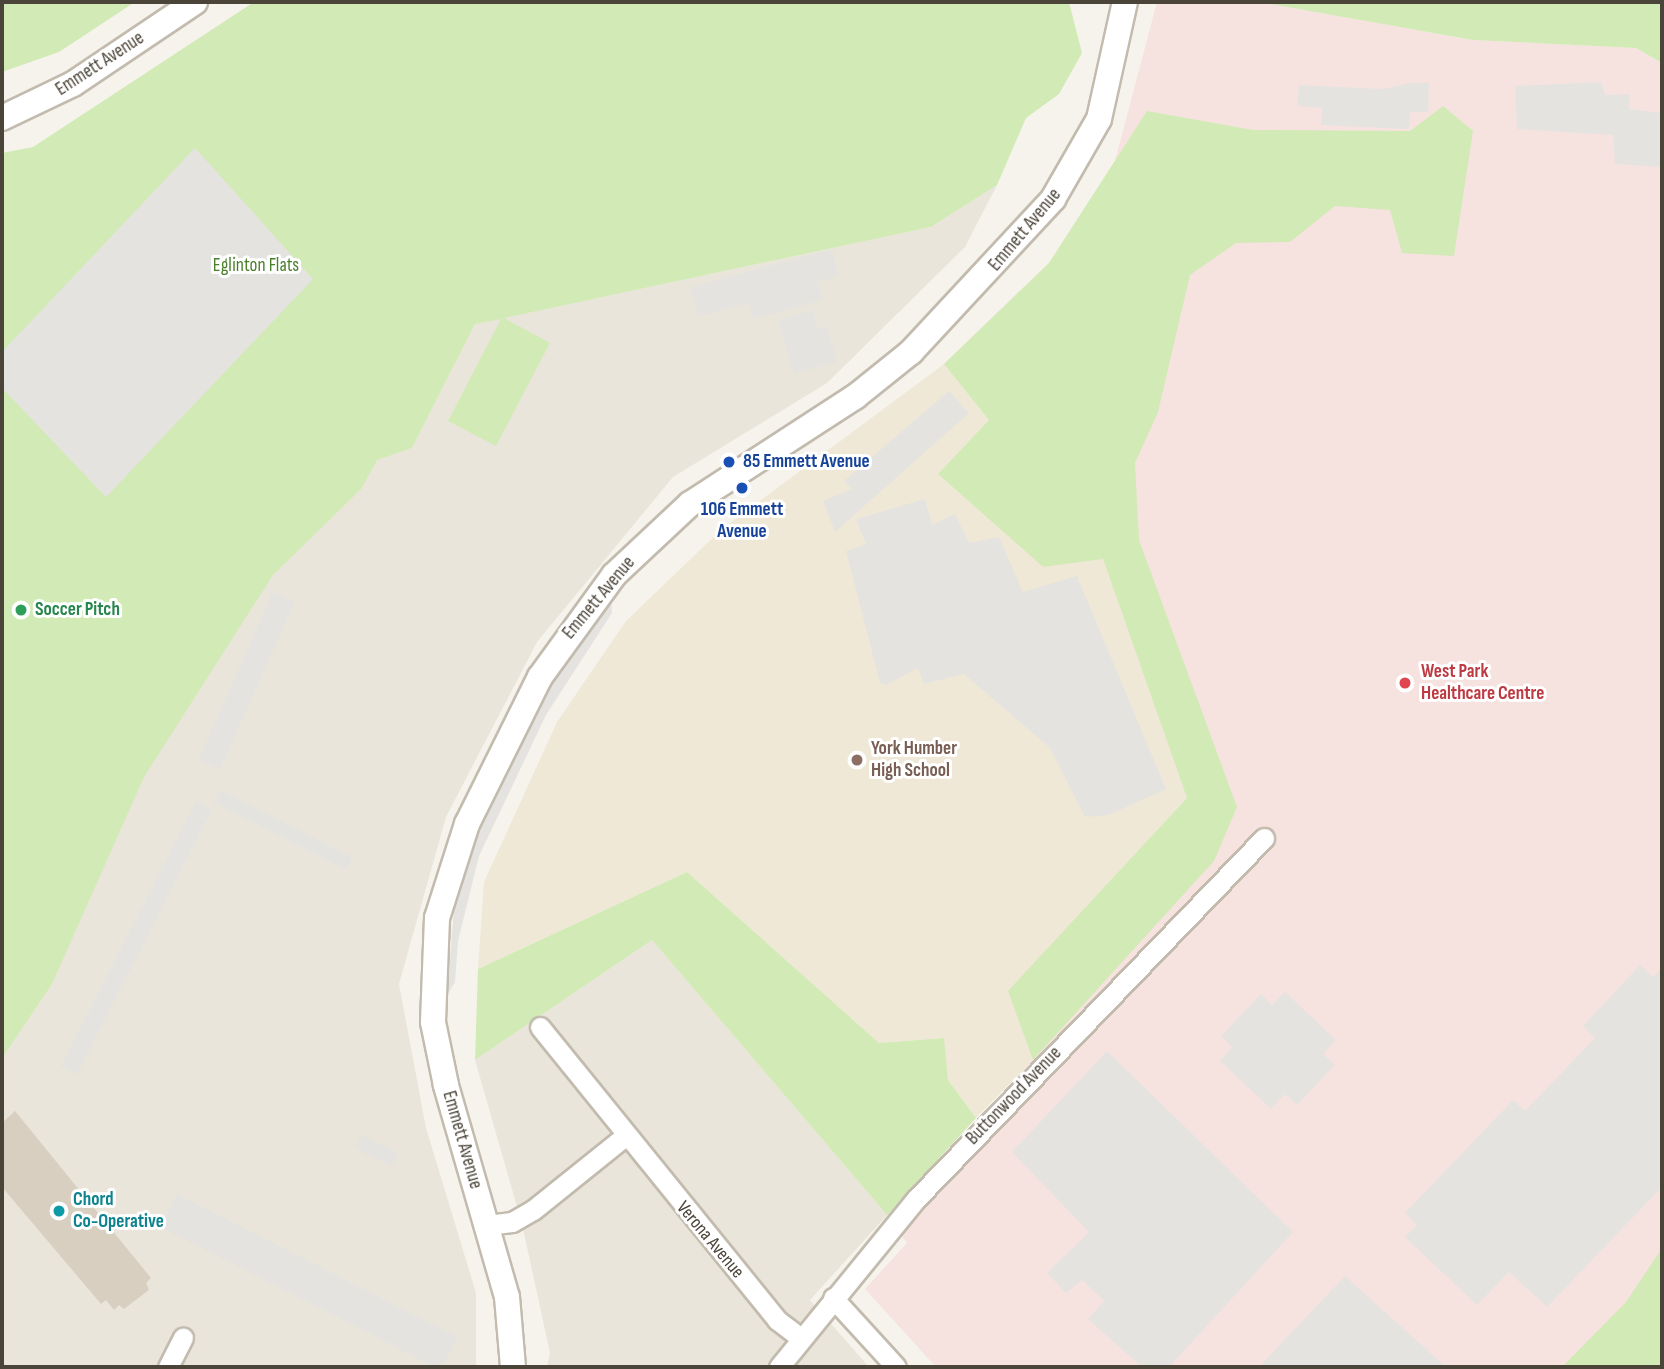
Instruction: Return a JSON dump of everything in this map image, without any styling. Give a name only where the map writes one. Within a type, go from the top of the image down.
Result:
[{"type":"street","name":"Emmett Avenue","points":[[2,118],[72,84],[195,2]]},
{"type":"street","name":"Emmett Avenue","points":[[513,1367],[508,1297],[436,1041],[432,962],[450,868],[517,720],[564,639],[647,541],[728,477],[878,379],[951,313],[1024,235],[1072,171],[1099,119],[1125,2]]},
{"type":"street","name":"Buttonwood Avenue","points":[[779,1367],[917,1198],[1264,838]]},
{"type":"street","name":"Verona Avenue","points":[[540,1027],[625,1136],[777,1320],[801,1338]]},
{"type":"street","points":[[487,1224],[512,1222],[533,1210],[625,1136]]},
{"type":"street","points":[[833,1298],[896,1367]]},
{"type":"street","points":[[168,1367],[183,1338]]},
{"type":"shaded area","name":"West Park Healthcare Centre","points":[[1157,2],[1258,2],[1473,40],[1636,48],[1662,63],[1662,1338],[1644,1367],[936,1367],[865,1289],[907,1243],[887,1215],[1033,1060],[1008,991],[1187,798],[1103,559],[1043,567],[938,474],[989,420],[944,364],[1049,263],[1111,176]]},
{"type":"shaded area","points":[[1601,82],[1605,95],[1630,94],[1629,109],[1662,113],[1662,167],[1615,164],[1613,135],[1517,129],[1515,86]]},
{"type":"shaded area","points":[[1411,83],[1429,83],[1428,112],[1410,112],[1409,129],[1321,125],[1322,108],[1297,106],[1299,85],[1382,89]]},
{"type":"shaded area","points":[[195,148],[313,279],[106,497],[2,388],[2,352]]},
{"type":"shaded area","points":[[997,185],[965,247],[827,383],[673,477],[537,642],[446,817],[399,984],[426,1128],[476,1293],[476,1367],[2,1367],[2,1023],[305,483],[412,448],[475,324],[931,227]]},
{"type":"shaded area","points":[[832,249],[839,276],[818,282],[823,300],[753,319],[749,303],[698,316],[690,287]]},
{"type":"shaded area","points":[[813,310],[818,329],[827,327],[837,362],[794,374],[778,320]]},
{"type":"shaded area","name":"York Humber High School","points":[[944,364],[989,420],[938,474],[1043,567],[1103,559],[1187,798],[1009,991],[1033,1060],[976,1118],[948,1080],[943,1038],[879,1043],[687,872],[478,969],[484,882],[557,722],[626,621],[722,529]]},
{"type":"shaded area","points":[[949,391],[969,413],[835,532],[823,501],[852,489],[844,481]]},
{"type":"shaded area","points":[[925,499],[932,525],[955,514],[969,543],[999,537],[1023,592],[1077,576],[1166,789],[1109,815],[1085,817],[1050,748],[964,674],[924,684],[918,668],[886,685],[880,683],[846,551],[866,544],[856,519]]},
{"type":"shaded area","points":[[273,592],[295,602],[220,770],[198,760]]},
{"type":"shaded area","points":[[611,601],[612,613],[546,715],[479,856],[458,941],[455,982],[447,995],[454,909],[479,833],[557,673]]},
{"type":"shaded area","points":[[220,790],[353,858],[346,870],[214,802]]},
{"type":"shaded area","points":[[196,801],[212,809],[77,1075],[61,1067]]},
{"type":"shaded area","points":[[652,940],[887,1215],[810,1300],[869,1367],[547,1367],[550,1353],[522,1224],[475,1060]]},
{"type":"shaded area","points":[[1640,965],[1653,977],[1662,968],[1662,1187],[1547,1307],[1509,1272],[1477,1305],[1405,1237],[1417,1225],[1405,1213],[1513,1100],[1525,1111],[1595,1038],[1583,1026]]},
{"type":"shaded area","points":[[1285,992],[1336,1040],[1323,1054],[1335,1065],[1297,1105],[1285,1094],[1271,1109],[1220,1061],[1232,1047],[1221,1036],[1261,994],[1272,1005]]},
{"type":"shaded area","points":[[1107,1051],[1293,1232],[1169,1367],[1142,1367],[1088,1319],[1104,1301],[1082,1280],[1066,1293],[1047,1273],[1089,1232],[1012,1152]]},
{"type":"shaded area","points":[[361,1135],[398,1152],[392,1166],[355,1149]]},
{"type":"shaded area","points":[[177,1194],[458,1337],[442,1367],[435,1367],[160,1227]]},
{"type":"shaded area","points":[[1345,1276],[1446,1367],[1259,1367]]},
{"type":"green space","points":[[2,2],[135,2],[59,52],[2,72]]},
{"type":"green space","name":"Eglinton Flats","points":[[254,2],[1069,2],[1082,53],[1059,94],[1026,118],[997,185],[931,227],[504,318],[550,343],[496,446],[448,421],[501,319],[475,324],[412,448],[377,460],[361,489],[273,575],[144,777],[52,984],[2,1058],[2,153],[33,147]]},
{"type":"green space","points":[[1258,2],[1662,2],[1662,63],[1636,48],[1473,40]]},
{"type":"green space","points":[[1443,106],[1473,131],[1454,256],[1402,253],[1390,210],[1335,206],[1290,242],[1236,243],[1190,275],[1158,412],[1135,463],[1139,540],[1237,807],[1214,861],[1033,1060],[1008,991],[1187,798],[1103,559],[1043,567],[938,474],[989,420],[944,364],[1049,263],[1147,111],[1253,130],[1410,131]]},
{"type":"green space","points":[[687,872],[879,1043],[944,1038],[948,1080],[976,1118],[887,1215],[652,940],[475,1060],[478,969]]},
{"type":"green space","points":[[1662,1248],[1662,1367],[1562,1367],[1626,1302]]},
{"type":"building","name":"Chord Co-Operative","points":[[15,1111],[151,1278],[146,1283],[149,1290],[124,1309],[119,1305],[114,1310],[106,1300],[101,1304],[2,1187],[2,1123]]},
{"type":"place","name":"85 Emmett Avenue","points":[[729,462]]},
{"type":"place","name":"106 Emmett Avenue","points":[[742,488]]},
{"type":"place","name":"Soccer Pitch","points":[[21,610]]},
{"type":"place","name":"West Park Healthcare Centre","points":[[1405,683]]},
{"type":"place","name":"York Humber High School","points":[[857,760]]},
{"type":"place","name":"Chord Co-Operative","points":[[59,1211]]}]
